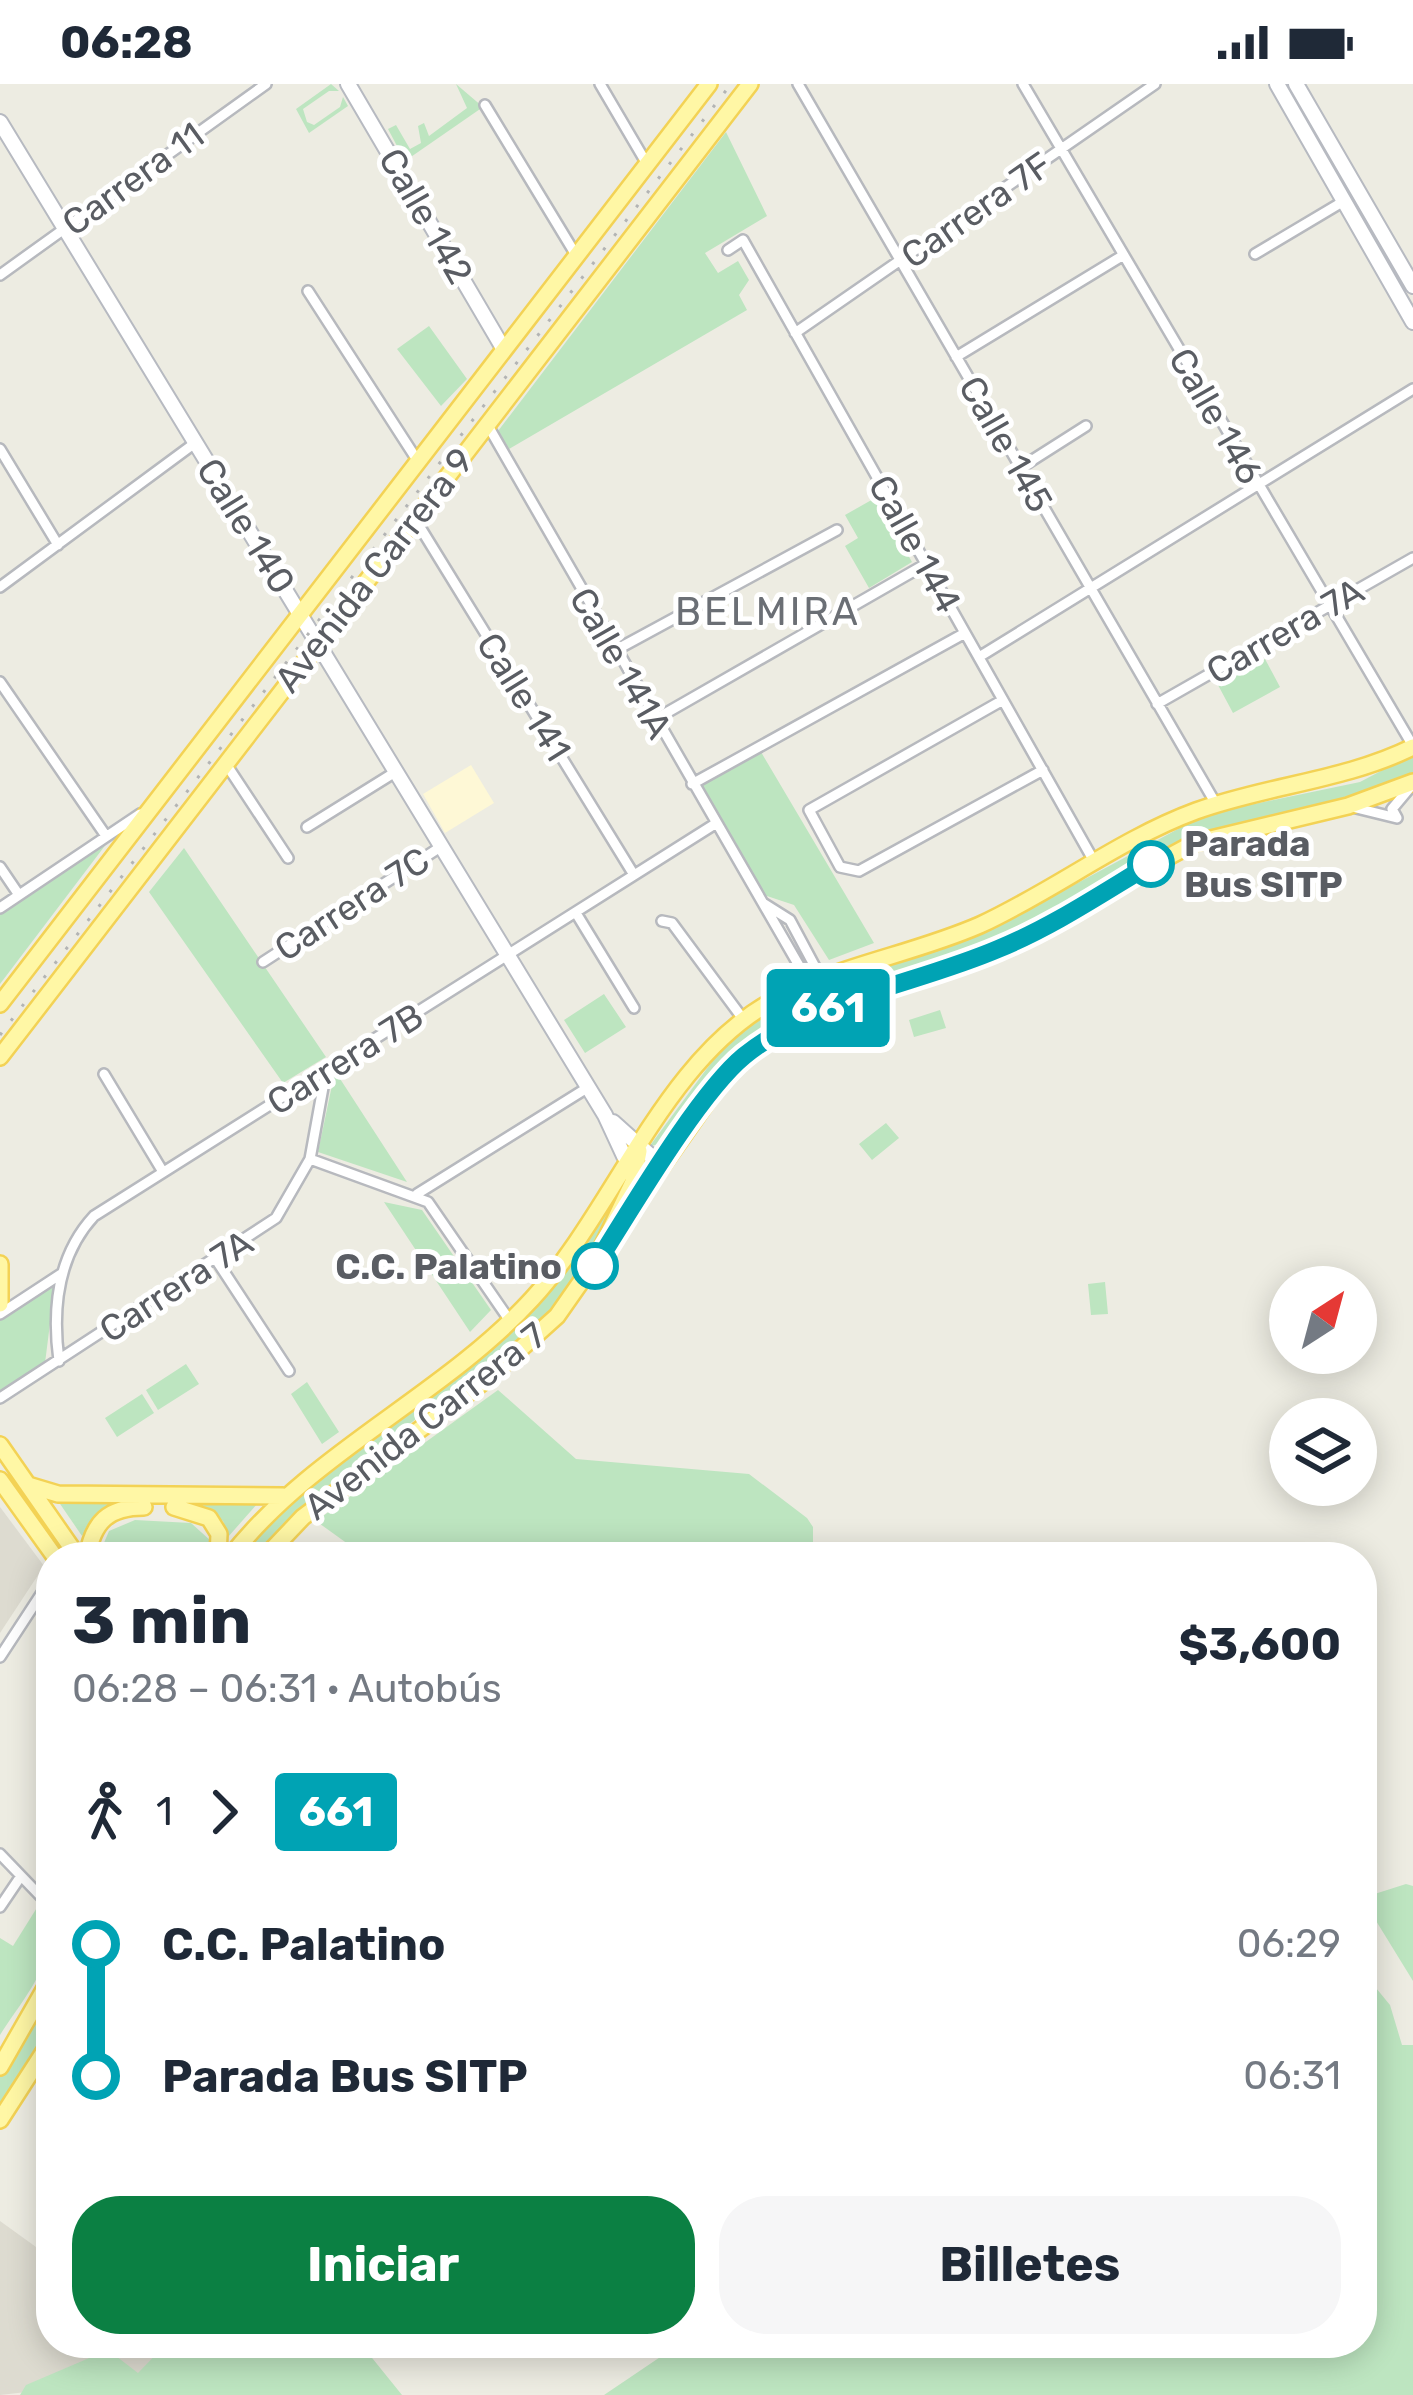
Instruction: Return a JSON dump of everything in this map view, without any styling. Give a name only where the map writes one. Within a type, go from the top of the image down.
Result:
[{"type":"main road","name":"Avenida Carrera 9","points":[[0,1004],[709,84]]},
{"type":"main road","name":"Avenida Carrera 9","points":[[0,1057],[750,84]]},
{"type":"main road","name":"Avenida Carrera 7","points":[[244,1542],[286,1496],[510,1321],[555,1271],[702,1058],[742,1019],[815,981],[962,933],[1157,827],[1216,804],[1348,774],[1413,747]]},
{"type":"main road","name":"Avenida Carrera 7","points":[[280,1542],[316,1506],[526,1346],[570,1302],[727,1073],[769,1037],[806,1017],[998,950],[1194,843],[1348,806],[1413,783]]},
{"type":"main road","points":[[600,1258],[635,1159]]},
{"type":"main road","points":[[0,1264],[0,1304]]},
{"type":"main road","points":[[0,1445],[71,1542]]},
{"type":"main road","points":[[0,1480],[44,1542]]},
{"type":"main road","points":[[28,1485],[78,1495],[286,1496]]},
{"type":"main road","points":[[89,1542],[106,1515],[149,1507],[204,1514],[219,1534],[219,1542]]},
{"type":"main road","points":[[0,2067],[36,2004]]},
{"type":"main road","points":[[0,2120],[36,2064]]},
{"type":"street","name":"Carrera 11","points":[[0,275],[266,84]]},
{"type":"street","name":"Calle 142","points":[[348,84],[503,348]]},
{"type":"street","points":[[600,84],[647,164]]},
{"type":"street","name":"Calle 145","points":[[798,84],[1216,804]]},
{"type":"street","name":"Calle 146","points":[[1023,84],[1413,747]]},
{"type":"street","name":"Carrera 7F","points":[[795,332],[1155,84]]},
{"type":"street","points":[[1277,84],[1413,322]]},
{"type":"street","points":[[1296,84],[1413,286]]},
{"type":"street","points":[[485,105],[576,255]]},
{"type":"street","name":"Calle 140","points":[[0,122],[587,1088],[635,1159],[658,1172]]},
{"type":"street","points":[[1255,254],[1344,201]]},
{"type":"street","name":"Calle 144","points":[[728,250],[743,240],[1095,863]]},
{"type":"street","points":[[956,357],[1122,256]]},
{"type":"street","points":[[308,291],[419,463]]},
{"type":"street","points":[[979,657],[1413,389]]},
{"type":"street","name":"Calle 141A","points":[[487,424],[758,900],[815,981]]},
{"type":"street","points":[[1020,468],[1086,426]]},
{"type":"street","points":[[0,587],[195,443]]},
{"type":"street","points":[[0,449],[58,544]]},
{"type":"street","name":"Calle 141","points":[[415,519],[634,874]]},
{"type":"street","points":[[614,651],[837,530]]},
{"type":"street","name":"Carrera 7A","points":[[1157,704],[1413,558]]},
{"type":"street","points":[[654,720],[926,564]]},
{"type":"street","points":[[692,784],[965,633]]},
{"type":"street","points":[[0,682],[106,836]]},
{"type":"street","points":[[1003,700],[809,810],[849,872],[1042,770]]},
{"type":"street","points":[[226,764],[288,859]]},
{"type":"street","points":[[307,827],[397,771]]},
{"type":"street","points":[[1348,806],[1397,818],[1392,809],[1413,783]]},
{"type":"street","points":[[0,908],[154,804]]},
{"type":"street","name":"Carrera 7B","points":[[0,1314],[61,1274],[67,1253],[94,1216],[715,824]]},
{"type":"street","name":"Carrera 7C","points":[[263,962],[442,846]]},
{"type":"street","points":[[0,867],[19,895]]},
{"type":"street","name":"Calle 141A","points":[[758,900],[790,920],[815,981]]},
{"type":"street","points":[[576,913],[634,1008]]},
{"type":"street","points":[[662,921],[672,923],[742,1019]]},
{"type":"street","name":"Carrera 7A","points":[[0,1398],[218,1261],[276,1218],[310,1159],[326,1071]]},
{"type":"street","points":[[104,1074],[164,1172]]},
{"type":"street","points":[[417,1194],[587,1088]]},
{"type":"street","points":[[310,1159],[417,1194],[434,1209],[510,1321]]},
{"type":"street","points":[[218,1261],[290,1371]]},
{"type":"street","points":[[59,1361],[55,1322],[61,1274]]},
{"type":"street","points":[[0,1657],[36,1603]]},
{"type":"street","points":[[0,1854],[36,1892]]},
{"type":"street","points":[[0,1907],[21,1876]]},
{"type":"shaded area","points":[[471,765],[494,803],[445,833],[423,794]]},
{"type":"shaded area","points":[[0,1507],[36,1555],[36,1578],[0,1633]]},
{"type":"shaded area","points":[[0,2221],[36,2247],[36,2358],[153,2358],[132,2380],[0,2395]]},
{"type":"green space","points":[[331,84],[339,91],[329,91],[303,109],[307,122],[314,125],[340,107],[343,97],[348,106],[309,133],[296,109]]},
{"type":"green space","points":[[456,84],[483,107],[405,161],[388,129],[396,125],[410,149],[421,143],[418,126],[424,123],[429,136],[467,108]]},
{"type":"green space","points":[[726,132],[767,216],[705,253],[718,273],[738,261],[749,280],[739,295],[747,310],[509,449],[498,431]]},
{"type":"green space","points":[[429,326],[467,379],[441,406],[397,349]]},
{"type":"green space","points":[[875,498],[912,562],[869,588],[845,546],[858,538],[845,515]]},
{"type":"green space","points":[[1265,659],[1280,687],[1233,713],[1218,685]]},
{"type":"green space","points":[[761,752],[874,943],[829,960],[794,905],[764,895],[698,785]]},
{"type":"green space","points":[[1413,754],[1413,773],[1358,796],[1213,830],[1152,856],[1004,940],[812,1005],[752,1040],[729,1060],[672,1139],[649,1147],[725,1044],[783,1004],[830,982],[1001,924],[1206,814],[1360,782]]},
{"type":"green space","points":[[107,843],[0,984],[0,915]]},
{"type":"green space","points":[[184,848],[326,1057],[283,1083],[149,892]]},
{"type":"green space","points":[[604,994],[626,1027],[585,1053],[564,1020]]},
{"type":"green space","points":[[940,1010],[946,1028],[914,1037],[909,1020]]},
{"type":"green space","points":[[335,1071],[407,1182],[318,1152]]},
{"type":"green space","points":[[886,1123],[899,1138],[872,1160],[859,1144]]},
{"type":"green space","points":[[629,1175],[581,1274],[531,1331],[305,1504],[268,1542],[250,1542],[282,1506],[520,1321],[549,1293]]},
{"type":"green space","points":[[384,1202],[422,1210],[491,1310],[470,1332]]},
{"type":"green space","points":[[1105,1282],[1108,1314],[1091,1315],[1088,1284]]},
{"type":"green space","points":[[55,1284],[45,1363],[0,1392],[0,1319]]},
{"type":"green space","points":[[186,1364],[199,1384],[158,1410],[146,1390]]},
{"type":"green space","points":[[307,1382],[339,1432],[322,1444],[291,1394]]},
{"type":"green space","points":[[498,1390],[576,1459],[749,1474],[807,1518],[813,1527],[813,1542],[345,1542],[316,1521]]},
{"type":"green space","points":[[142,1394],[154,1413],[117,1437],[105,1418]]},
{"type":"green space","points":[[56,1498],[118,1503],[97,1513],[82,1536]]},
{"type":"green space","points":[[201,1504],[257,1504],[228,1537],[223,1521]]},
{"type":"green space","points":[[135,1520],[191,1523],[211,1542],[104,1542],[109,1531]]},
{"type":"green space","points":[[1413,1886],[1413,1981],[1377,1922],[1377,1893]]},
{"type":"green space","points":[[36,1909],[36,1980],[0,2035],[0,1938],[13,1946]]},
{"type":"green space","points":[[1377,1989],[1390,2005],[1402,2045],[1413,2045],[1413,2395],[604,2395],[659,2358],[1377,2358]]},
{"type":"green space","points":[[36,2014],[36,2049],[0,2108],[0,2075]]},
{"type":"green space","points":[[89,2358],[118,2358],[138,2373],[152,2358],[372,2358],[402,2395],[20,2395],[26,2385]]},
{"type":"railway","points":[[0,1035],[731,84]]},
{"type":"bus line","name":"661","points":[[595,1266],[727,1073],[769,1037],[843,1001],[998,950],[1069,915],[1151,864]]},
{"type":"place","name":"Parada Bus SITP","points":[[1151,864]]},
{"type":"place","name":"C.C. Palatino","points":[[595,1266]]},
{"type":"district","name":"BELMIRA","points":[[768,612]]}]
